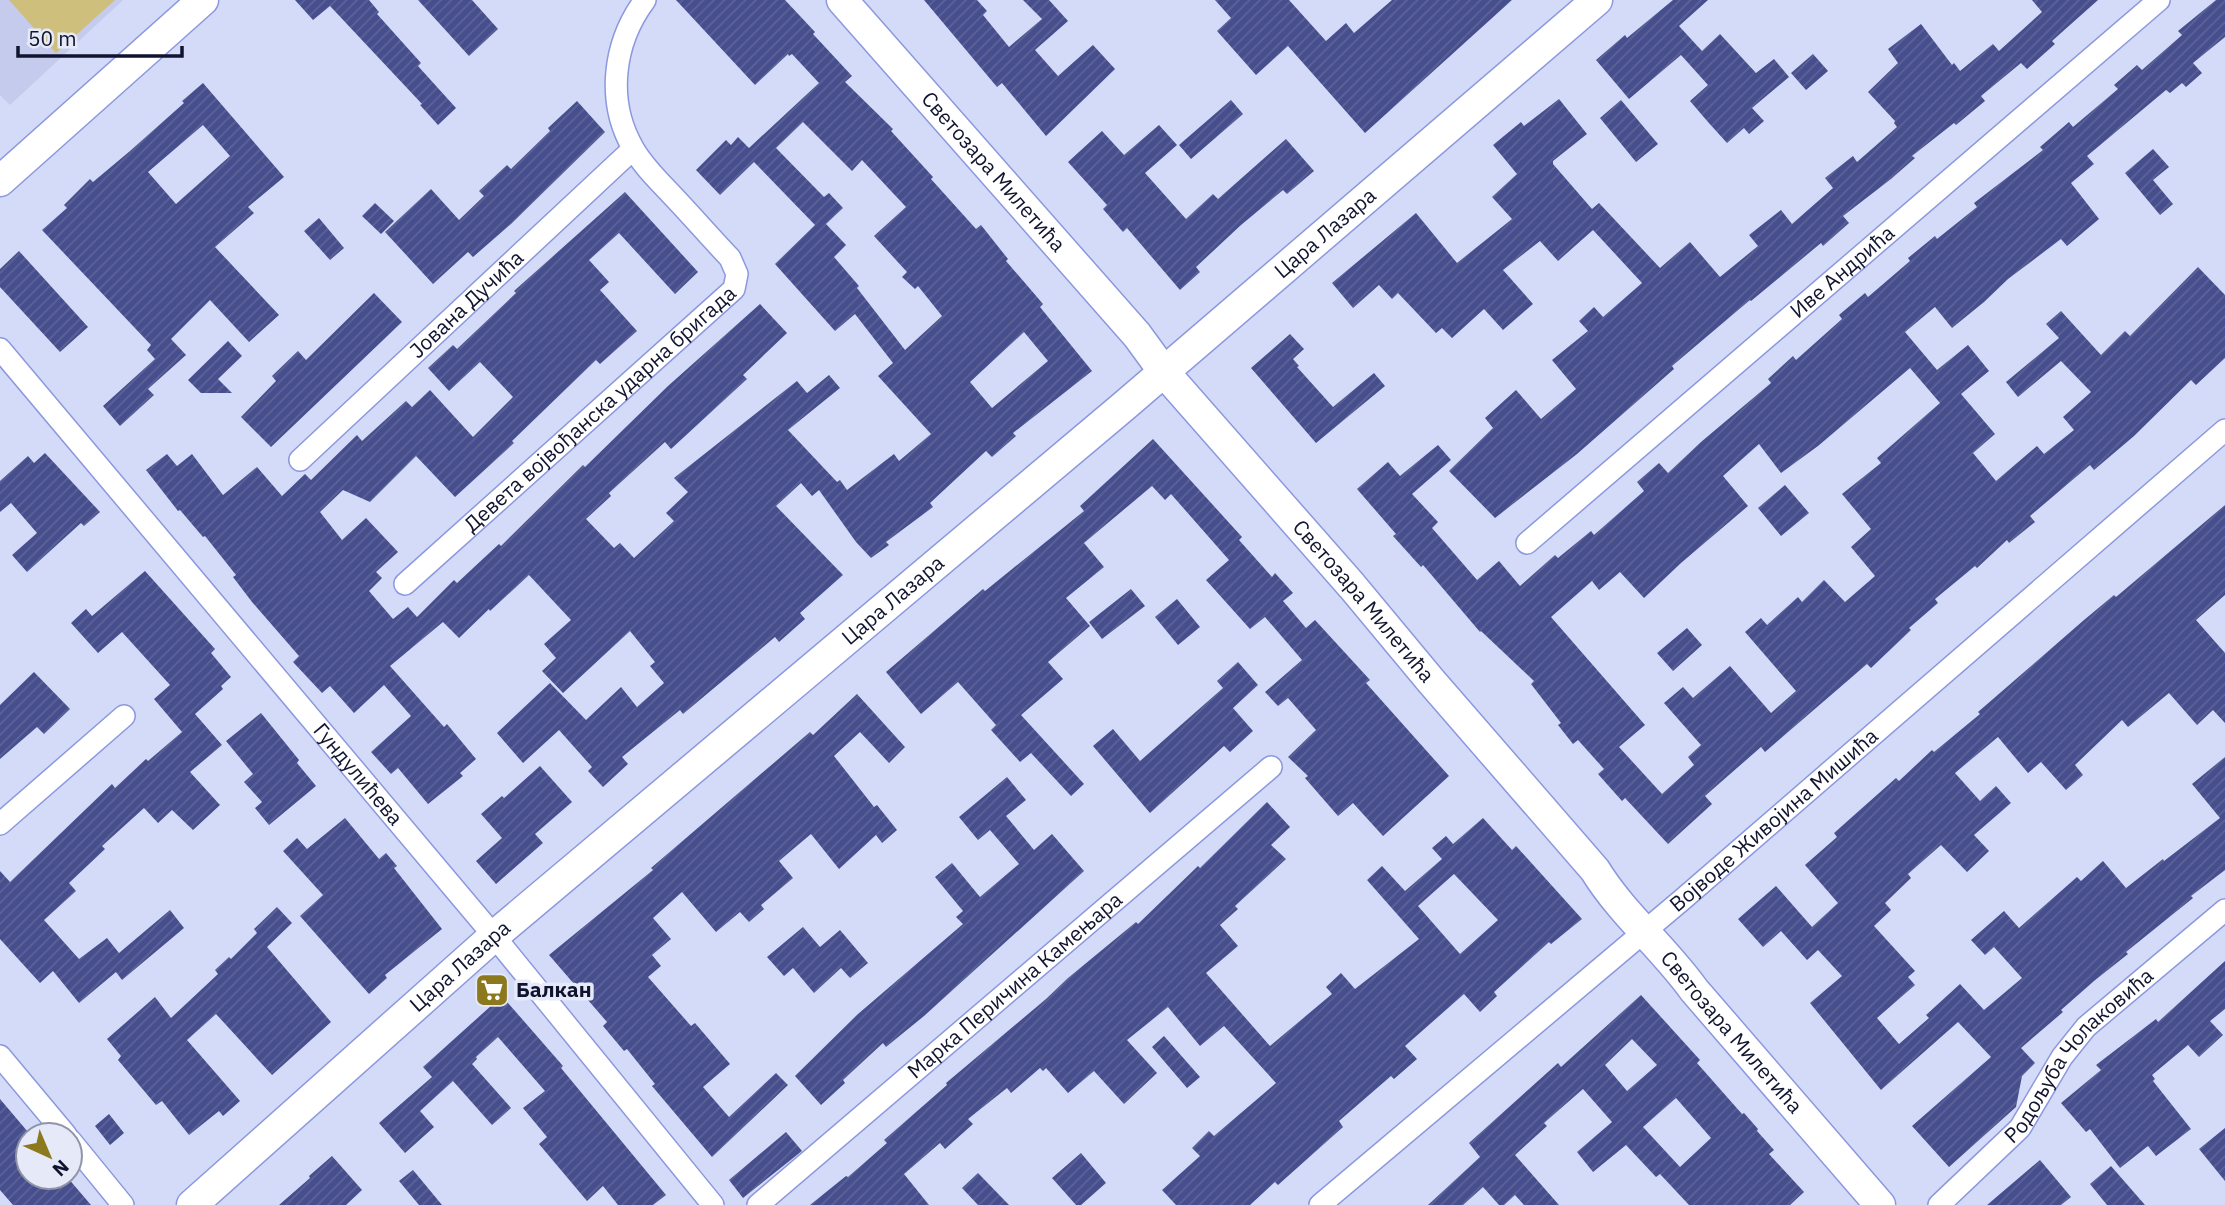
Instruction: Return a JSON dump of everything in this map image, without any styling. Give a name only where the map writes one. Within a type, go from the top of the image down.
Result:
[{"type":"main road","points":[[0,181],[203,0]]},
{"type":"main road","name":"Светозара Милетића","points":[[842,0],[1137,335],[1164,372],[1352,586],[1595,870],[1644,932],[1880,1205]]},
{"type":"main road","name":"Цара Лазара","points":[[192,1205],[494,936],[1164,372],[1597,0]]},
{"type":"street","name":"Девета војвођанска ударна бригада","points":[[405,584],[734,289],[737,274],[730,258],[643,163],[624,130],[618,103],[617,72],[623,41],[645,0]]},
{"type":"street","name":"Иве Андрића","points":[[1527,543],[2159,0]]},
{"type":"street","name":"Јована Дучића","points":[[300,460],[633,149]]},
{"type":"street","name":"Гундулићева","points":[[0,349],[494,936],[713,1205]]},
{"type":"street","name":"Војводе Живојина Мишића","points":[[1320,1205],[1644,932],[2225,430]]},
{"type":"street","points":[[0,824],[124,716]]},
{"type":"street","name":"Марка Перичина Камењара","points":[[758,1205],[1271,767]]},
{"type":"street","name":"Родољуба Чолаковића","points":[[1939,1205],[1995,1155],[2020,1128],[2062,1057],[2086,1027],[2225,910]]},
{"type":"street","points":[[0,1056],[54,1121]]},
{"type":"street","points":[[84,1157],[123,1205]]},
{"type":"shaded area","points":[[0,0],[123,0],[10,105],[0,95]]},
{"type":"shaded area","points":[[9,0],[115,0],[56,53]]},
{"type":"building","points":[[295,0],[369,0],[379,12],[377,14],[421,63],[418,66],[456,108],[438,125],[420,105],[422,104],[330,6],[313,20]]},
{"type":"building","points":[[418,0],[472,0],[498,29],[469,56]]},
{"type":"building","points":[[676,0],[785,0],[852,76],[845,82],[893,129],[891,131],[976,229],[981,225],[1008,259],[1006,261],[1043,304],[1040,307],[1092,371],[1013,433],[1016,436],[992,457],[986,451],[930,503],[933,507],[886,542],[889,545],[871,558],[856,542],[819,490],[812,496],[801,483],[776,506],[843,575],[800,613],[805,619],[779,642],[775,637],[683,714],[680,710],[622,757],[628,764],[603,787],[588,771],[592,767],[559,730],[523,763],[497,733],[550,683],[586,720],[621,687],[637,707],[664,683],[650,666],[655,662],[630,631],[563,693],[542,671],[556,658],[544,644],[571,620],[529,575],[459,638],[443,622],[390,666],[444,727],[447,724],[476,759],[460,773],[463,776],[428,804],[398,768],[391,774],[371,752],[411,716],[384,685],[354,713],[330,686],[322,693],[293,662],[299,656],[252,602],[233,577],[236,575],[205,536],[178,511],[146,470],[167,454],[177,466],[192,454],[223,495],[257,467],[282,496],[305,474],[311,480],[357,435],[362,441],[406,401],[412,407],[430,390],[473,437],[513,397],[480,362],[449,391],[428,368],[453,345],[457,349],[516,293],[514,291],[625,192],[698,272],[675,294],[619,233],[589,260],[609,282],[600,290],[637,331],[600,364],[596,360],[512,441],[514,443],[455,497],[416,456],[370,502],[343,490],[320,512],[342,540],[366,518],[398,552],[376,572],[382,578],[369,591],[393,619],[408,607],[417,617],[454,580],[457,583],[499,544],[501,546],[583,465],[585,467],[668,386],[760,304],[787,333],[743,375],[747,379],[671,449],[665,442],[609,493],[611,496],[586,519],[614,548],[620,543],[634,558],[674,521],[666,513],[688,492],[674,478],[797,381],[807,393],[829,375],[840,388],[788,430],[847,490],[894,454],[899,461],[931,434],[878,376],[893,363],[855,314],[835,331],[775,264],[815,225],[754,162],[720,195],[696,170],[726,140],[731,145],[738,137],[749,148],[819,83],[792,54],[788,54],[755,85]],"holes":[[[803,122],[852,171],[862,160],[906,207],[874,236],[907,272],[902,277],[915,289],[918,286],[942,316],[905,350],[857,288],[859,286],[834,257],[846,245],[826,224],[843,208],[829,193],[824,197],[776,148]],[[1024,332],[1048,361],[992,408],[970,382]]]},
{"type":"building","points":[[924,0],[977,0],[987,11],[983,15],[1009,47],[1042,19],[1023,0],[1049,0],[1068,21],[1035,50],[1058,76],[1093,45],[1115,69],[1046,136],[1002,83],[997,87]]},
{"type":"building","points":[[1215,0],[1289,0],[1326,41],[1346,23],[1354,33],[1392,0],[1512,0],[1365,133],[1288,46],[1256,75],[1217,31],[1231,18]]},
{"type":"building","points":[[1673,0],[1708,0],[1679,26],[1702,51],[1720,34],[1756,73],[1774,59],[1789,77],[1752,108],[1764,121],[1749,134],[1744,128],[1727,143],[1708,122],[1690,101],[1708,85],[1681,55],[1629,99],[1596,60]]},
{"type":"building","points":[[2032,0],[2098,0],[2052,41],[2055,44],[2027,69],[2021,63],[1981,96],[1985,101],[1912,156],[1915,158],[1843,216],[1849,223],[1823,246],[1821,243],[1750,300],[1672,366],[1674,369],[1577,454],[1495,518],[1449,471],[1493,428],[1485,418],[1516,390],[1541,419],[1576,389],[1552,360],[1588,331],[1579,321],[1594,307],[1603,317],[1642,283],[1593,230],[1558,261],[1540,241],[1503,270],[1533,304],[1503,330],[1484,309],[1452,338],[1442,328],[1436,333],[1398,293],[1392,299],[1379,285],[1353,308],[1332,283],[1416,213],[1457,263],[1512,219],[1492,197],[1517,174],[1493,145],[1521,122],[1524,126],[1559,99],[1587,134],[1553,161],[1553,164],[1592,209],[1599,203],[1660,268],[1690,242],[1720,277],[1758,246],[1749,235],[1781,210],[1792,224],[1833,188],[1825,178],[1853,156],[1857,162],[1897,127],[1895,121],[1868,92],[1898,63],[1888,49],[1921,24],[1952,65],[1954,63],[1960,71],[1993,44],[1999,51],[2042,12]]},
{"type":"building","points":[[2216,0],[2225,0],[2225,37],[2193,63],[2202,73],[2186,87],[2182,83],[2170,93],[2166,90],[2087,156],[2094,164],[2071,183],[2099,219],[2067,246],[2061,239],[2008,279],[1952,328],[1935,307],[1905,332],[1937,370],[1968,345],[1989,371],[1961,394],[1995,434],[1973,453],[1996,481],[2037,446],[2044,454],[2074,430],[2063,417],[2091,392],[2061,361],[2018,397],[2006,382],[2059,338],[2046,324],[2061,311],[2101,355],[2125,331],[2130,336],[2198,267],[2225,295],[2225,358],[2196,385],[2191,380],[2134,436],[2094,470],[2090,465],[2030,516],[2035,522],[2009,543],[2007,540],[1977,568],[1975,566],[1935,599],[1938,603],[1909,628],[1911,630],[1871,668],[1867,664],[1765,752],[1761,747],[1705,796],[1712,804],[1668,844],[1625,798],[1622,801],[1598,774],[1604,769],[1578,740],[1573,744],[1558,725],[1561,723],[1531,684],[1534,681],[1480,632],[1423,565],[1421,567],[1393,536],[1396,534],[1357,489],[1388,462],[1400,476],[1438,445],[1451,460],[1412,494],[1438,522],[1432,528],[1477,580],[1499,561],[1520,586],[1555,555],[1558,558],[1591,531],[1594,535],[1644,491],[1637,482],[1659,463],[1668,473],[1771,383],[1768,379],[1793,356],[1796,360],[1842,319],[1839,315],[1865,293],[1868,297],[1910,261],[1908,258],[1977,207],[1974,203],[2043,150],[2040,147],[2069,122],[2073,127],[2118,89],[2114,85],[2137,65],[2142,70],[2182,35],[2178,31]],"holes":[[[1910,368],[1940,403],[1877,458],[1881,463],[1842,494],[1871,529],[1851,547],[1875,576],[1845,602],[1824,580],[1802,602],[1798,597],[1767,625],[1761,618],[1745,632],[1796,691],[1771,713],[1730,666],[1693,698],[1683,687],[1664,703],[1701,745],[1688,757],[1694,765],[1662,794],[1619,747],[1645,725],[1551,617],[1592,581],[1599,590],[1620,572],[1644,598],[1748,506],[1723,476],[1759,444],[1781,473],[1818,446]]]},
{"type":"building","points":[[1813,54],[1828,71],[1806,90],[1791,73]]},
{"type":"building","points":[[203,83],[284,177],[248,207],[254,213],[215,247],[279,315],[249,342],[210,300],[171,339],[186,355],[148,389],[154,395],[120,426],[103,406],[155,359],[147,350],[151,345],[42,230],[67,208],[64,205],[90,179],[93,182],[130,151],[184,103],[182,101]],"holes":[[[203,125],[230,156],[176,204],[148,172]]]},
{"type":"building","points":[[1231,100],[1243,114],[1191,159],[1179,145]]},
{"type":"building","points":[[1621,100],[1658,144],[1636,162],[1600,118]]},
{"type":"building","points":[[577,101],[605,132],[511,224],[473,257],[468,252],[433,284],[385,232],[431,189],[459,220],[484,196],[479,191],[507,165],[511,169]]},
{"type":"building","points":[[1159,125],[1177,145],[1145,173],[1186,219],[1213,194],[1218,199],[1286,139],[1314,171],[1287,194],[1283,190],[1241,225],[1196,267],[1200,272],[1180,290],[1127,228],[1123,232],[1103,209],[1107,205],[1068,162],[1102,131],[1124,155]]},
{"type":"building","points":[[2153,149],[2169,167],[2153,180],[2173,204],[2160,215],[2125,173]]},
{"type":"building","points":[[375,203],[394,221],[381,234],[362,216]]},
{"type":"building","points":[[319,218],[344,248],[330,260],[304,231]]},
{"type":"building","points":[[19,251],[88,327],[60,352],[0,287],[0,269]]},
{"type":"building","points":[[374,293],[402,322],[271,447],[241,417],[276,381],[272,376],[298,351],[306,360]]},
{"type":"building","points":[[1290,334],[1304,349],[1293,359],[1299,366],[1297,367],[1333,407],[1374,373],[1385,386],[1316,443],[1251,368]]},
{"type":"building","points":[[228,341],[242,356],[218,379],[232,393],[201,393],[188,380]]},
{"type":"building","points":[[1153,439],[1242,537],[1239,540],[1272,577],[1275,573],[1293,593],[1283,601],[1306,628],[1315,620],[1370,680],[1366,683],[1449,776],[1383,836],[1353,803],[1338,816],[1305,778],[1308,776],[1288,757],[1316,730],[1288,698],[1278,706],[1265,692],[1302,660],[1265,617],[1250,629],[1206,580],[1229,560],[1171,494],[1165,500],[1152,486],[1084,543],[1104,567],[1066,598],[1090,626],[1048,662],[1063,679],[1021,715],[1084,784],[1071,796],[1031,753],[1020,762],[991,730],[996,725],[958,682],[921,714],[886,672],[983,589],[985,591],[1084,511],[1080,506]]},
{"type":"building","points":[[45,453],[100,512],[84,526],[81,523],[27,572],[12,555],[37,533],[11,503],[0,512],[0,481],[28,456],[34,463]]},
{"type":"building","points":[[1785,485],[1809,513],[1781,536],[1758,508]]},
{"type":"building","points":[[2225,505],[2225,595],[2196,620],[2225,653],[2225,723],[2213,710],[2197,725],[2169,693],[2128,727],[2122,720],[2075,765],[2083,775],[2066,790],[2041,762],[2028,773],[1998,737],[1955,773],[1980,801],[1996,786],[2011,803],[1974,835],[1989,851],[1967,872],[1941,845],[1908,874],[1911,878],[1885,903],[1891,910],[1874,926],[1915,971],[1908,977],[1915,985],[1877,1018],[1899,1044],[1929,1018],[1926,1015],[1960,984],[1984,1010],[2022,978],[1994,947],[1985,955],[1971,940],[2004,911],[2019,928],[2077,877],[2081,881],[2103,861],[2126,888],[2163,859],[2164,861],[2220,818],[2192,784],[2225,757],[2225,870],[2126,952],[2128,954],[2094,981],[2021,1048],[2035,1063],[2022,1076],[2016,1107],[1949,1167],[1912,1126],[1991,1057],[1958,1022],[1881,1090],[1810,1003],[1842,976],[1818,950],[1807,960],[1781,931],[1763,947],[1738,919],[1776,886],[1812,927],[1838,903],[1805,865],[1837,837],[1834,833],[1896,778],[1899,781],[1932,750],[1934,752],[1980,714],[1978,712],[2084,620],[2114,595],[2116,597]]},
{"type":"building","points":[[145,571],[215,649],[211,653],[231,677],[221,686],[223,689],[195,714],[222,745],[190,772],[220,805],[193,830],[172,810],[158,823],[144,808],[102,846],[105,849],[69,883],[76,891],[44,920],[79,959],[107,938],[119,953],[170,910],[184,928],[122,980],[116,972],[79,1003],[53,971],[40,983],[0,939],[0,871],[10,882],[112,784],[115,788],[146,759],[148,761],[182,732],[154,699],[170,685],[122,632],[98,653],[71,623],[86,609],[92,616]]},
{"type":"building","points":[[1131,589],[1145,606],[1102,639],[1089,622]]},
{"type":"building","points":[[1177,599],[1200,627],[1178,645],[1155,617]]},
{"type":"building","points":[[1687,628],[1702,645],[1673,671],[1657,653]]},
{"type":"building","points":[[1238,662],[1258,685],[1233,708],[1253,731],[1230,752],[1224,746],[1150,813],[1093,746],[1113,729],[1140,761],[1223,688],[1217,681]]},
{"type":"building","points":[[34,672],[70,709],[44,734],[37,727],[0,759],[0,705]]},
{"type":"building","points":[[857,694],[905,747],[889,763],[860,732],[834,756],[874,807],[877,805],[897,830],[882,843],[876,835],[839,869],[811,834],[779,861],[793,878],[761,905],[764,909],[749,922],[740,912],[716,932],[682,892],[653,918],[671,939],[652,955],[661,966],[648,977],[691,1026],[695,1023],[730,1064],[703,1087],[729,1117],[776,1073],[788,1085],[712,1157],[652,1086],[655,1084],[627,1049],[624,1051],[603,1026],[607,1022],[549,955],[653,870],[651,868],[810,732],[813,735]]},
{"type":"building","points":[[261,713],[316,786],[269,825],[255,808],[262,802],[244,782],[253,774],[226,741]]},
{"type":"building","points":[[540,766],[572,802],[535,834],[543,843],[496,884],[476,861],[502,838],[481,814],[502,796],[504,798]]},
{"type":"building","points":[[1007,777],[1026,800],[1006,816],[1034,850],[1052,834],[1084,871],[924,1016],[886,1047],[883,1043],[843,1080],[845,1083],[821,1105],[795,1076],[858,1014],[963,924],[956,917],[963,911],[935,877],[952,863],[980,897],[1019,864],[990,830],[978,840],[959,817]]},
{"type":"building","points":[[1267,802],[1290,827],[1271,845],[1286,859],[1235,906],[1238,909],[1220,925],[1238,946],[1206,973],[1270,1046],[1332,994],[1326,987],[1341,973],[1355,989],[1419,939],[1367,880],[1382,866],[1405,891],[1442,859],[1432,848],[1446,836],[1453,844],[1483,818],[1512,850],[1516,846],[1582,919],[1551,944],[1549,942],[1494,992],[1497,996],[1480,1012],[1464,994],[1405,1046],[1417,1059],[1394,1079],[1391,1076],[1339,1121],[1343,1127],[1278,1185],[1275,1182],[1250,1205],[1176,1205],[1162,1190],[1200,1156],[1192,1148],[1209,1131],[1214,1136],[1276,1083],[1224,1026],[1200,1046],[1168,1007],[1127,1040],[1157,1073],[1124,1104],[1094,1071],[1068,1093],[1046,1068],[1043,1071],[1040,1068],[1011,1093],[1007,1088],[968,1119],[973,1124],[945,1149],[940,1143],[904,1174],[929,1205],[810,1205],[848,1177],[887,1143],[884,1140],[947,1085],[946,1083],[1068,978],[1136,922],[1138,924],[1198,866],[1200,868]],"holes":[[[1454,874],[1498,920],[1460,954],[1418,906]]]},
{"type":"building","points":[[345,818],[379,859],[386,853],[397,866],[394,868],[442,929],[385,975],[387,978],[369,994],[300,916],[323,895],[283,851],[297,838],[307,849]]},
{"type":"building","points":[[277,907],[292,923],[267,947],[331,1022],[272,1075],[216,1014],[187,1040],[240,1101],[223,1116],[219,1111],[189,1135],[162,1101],[156,1105],[118,1060],[121,1056],[107,1039],[155,997],[171,1018],[218,974],[215,970],[229,957],[231,959],[257,933],[254,929]]},
{"type":"building","points":[[803,927],[820,947],[840,930],[868,963],[850,978],[841,968],[814,993],[793,968],[784,976],[767,957]]},
{"type":"building","points":[[2225,961],[2225,1009],[2210,1021],[2223,1035],[2199,1057],[2188,1045],[2152,1075],[2155,1079],[2153,1081],[2191,1129],[2156,1156],[2148,1146],[2120,1168],[2090,1129],[2086,1132],[2061,1103],[2101,1070],[2096,1065],[2156,1019],[2158,1022]]},
{"type":"building","points":[[1641,995],[1700,1060],[1697,1063],[1758,1129],[1774,1150],[1769,1154],[1804,1192],[1790,1205],[1689,1205],[1660,1174],[1656,1177],[1626,1145],[1593,1172],[1577,1152],[1612,1122],[1583,1089],[1544,1123],[1547,1126],[1515,1155],[1559,1205],[1524,1205],[1515,1195],[1504,1205],[1499,1205],[1483,1187],[1463,1205],[1428,1205],[1480,1157],[1469,1143],[1558,1063],[1561,1067]],"holes":[[[1632,1039],[1657,1065],[1627,1091],[1605,1065]],[[1676,1098],[1711,1138],[1680,1167],[1643,1127]]]},
{"type":"building","points":[[502,996],[563,1066],[561,1068],[666,1195],[653,1205],[618,1205],[603,1186],[587,1201],[539,1144],[547,1137],[523,1108],[545,1091],[498,1037],[472,1064],[511,1108],[492,1125],[453,1081],[420,1111],[434,1127],[405,1153],[379,1123],[432,1077],[423,1067]]},
{"type":"building","points":[[1164,1036],[1200,1077],[1187,1088],[1152,1047]]},
{"type":"building","points":[[0,1099],[19,1121],[14,1121],[14,1191],[79,1191],[91,1205],[13,1205],[0,1190]]},
{"type":"building","points":[[109,1114],[124,1133],[110,1145],[95,1126]]},
{"type":"building","points":[[2225,1128],[2225,1181],[2199,1149]]},
{"type":"building","points":[[786,1132],[802,1151],[743,1198],[729,1180]]},
{"type":"building","points":[[1081,1153],[1106,1183],[1081,1205],[1076,1205],[1052,1178]]},
{"type":"building","points":[[332,1156],[362,1190],[346,1205],[279,1205],[310,1178],[309,1176]]},
{"type":"building","points":[[2040,1160],[2071,1197],[2061,1205],[1987,1205]]},
{"type":"building","points":[[2111,1166],[2145,1205],[2107,1205],[2090,1184]]},
{"type":"building","points":[[413,1170],[442,1205],[419,1205],[399,1181]]},
{"type":"building","points":[[978,1173],[1009,1205],[978,1205],[962,1188]]},
{"type":"place","name":"Балкан","points":[[492,990]]}]
